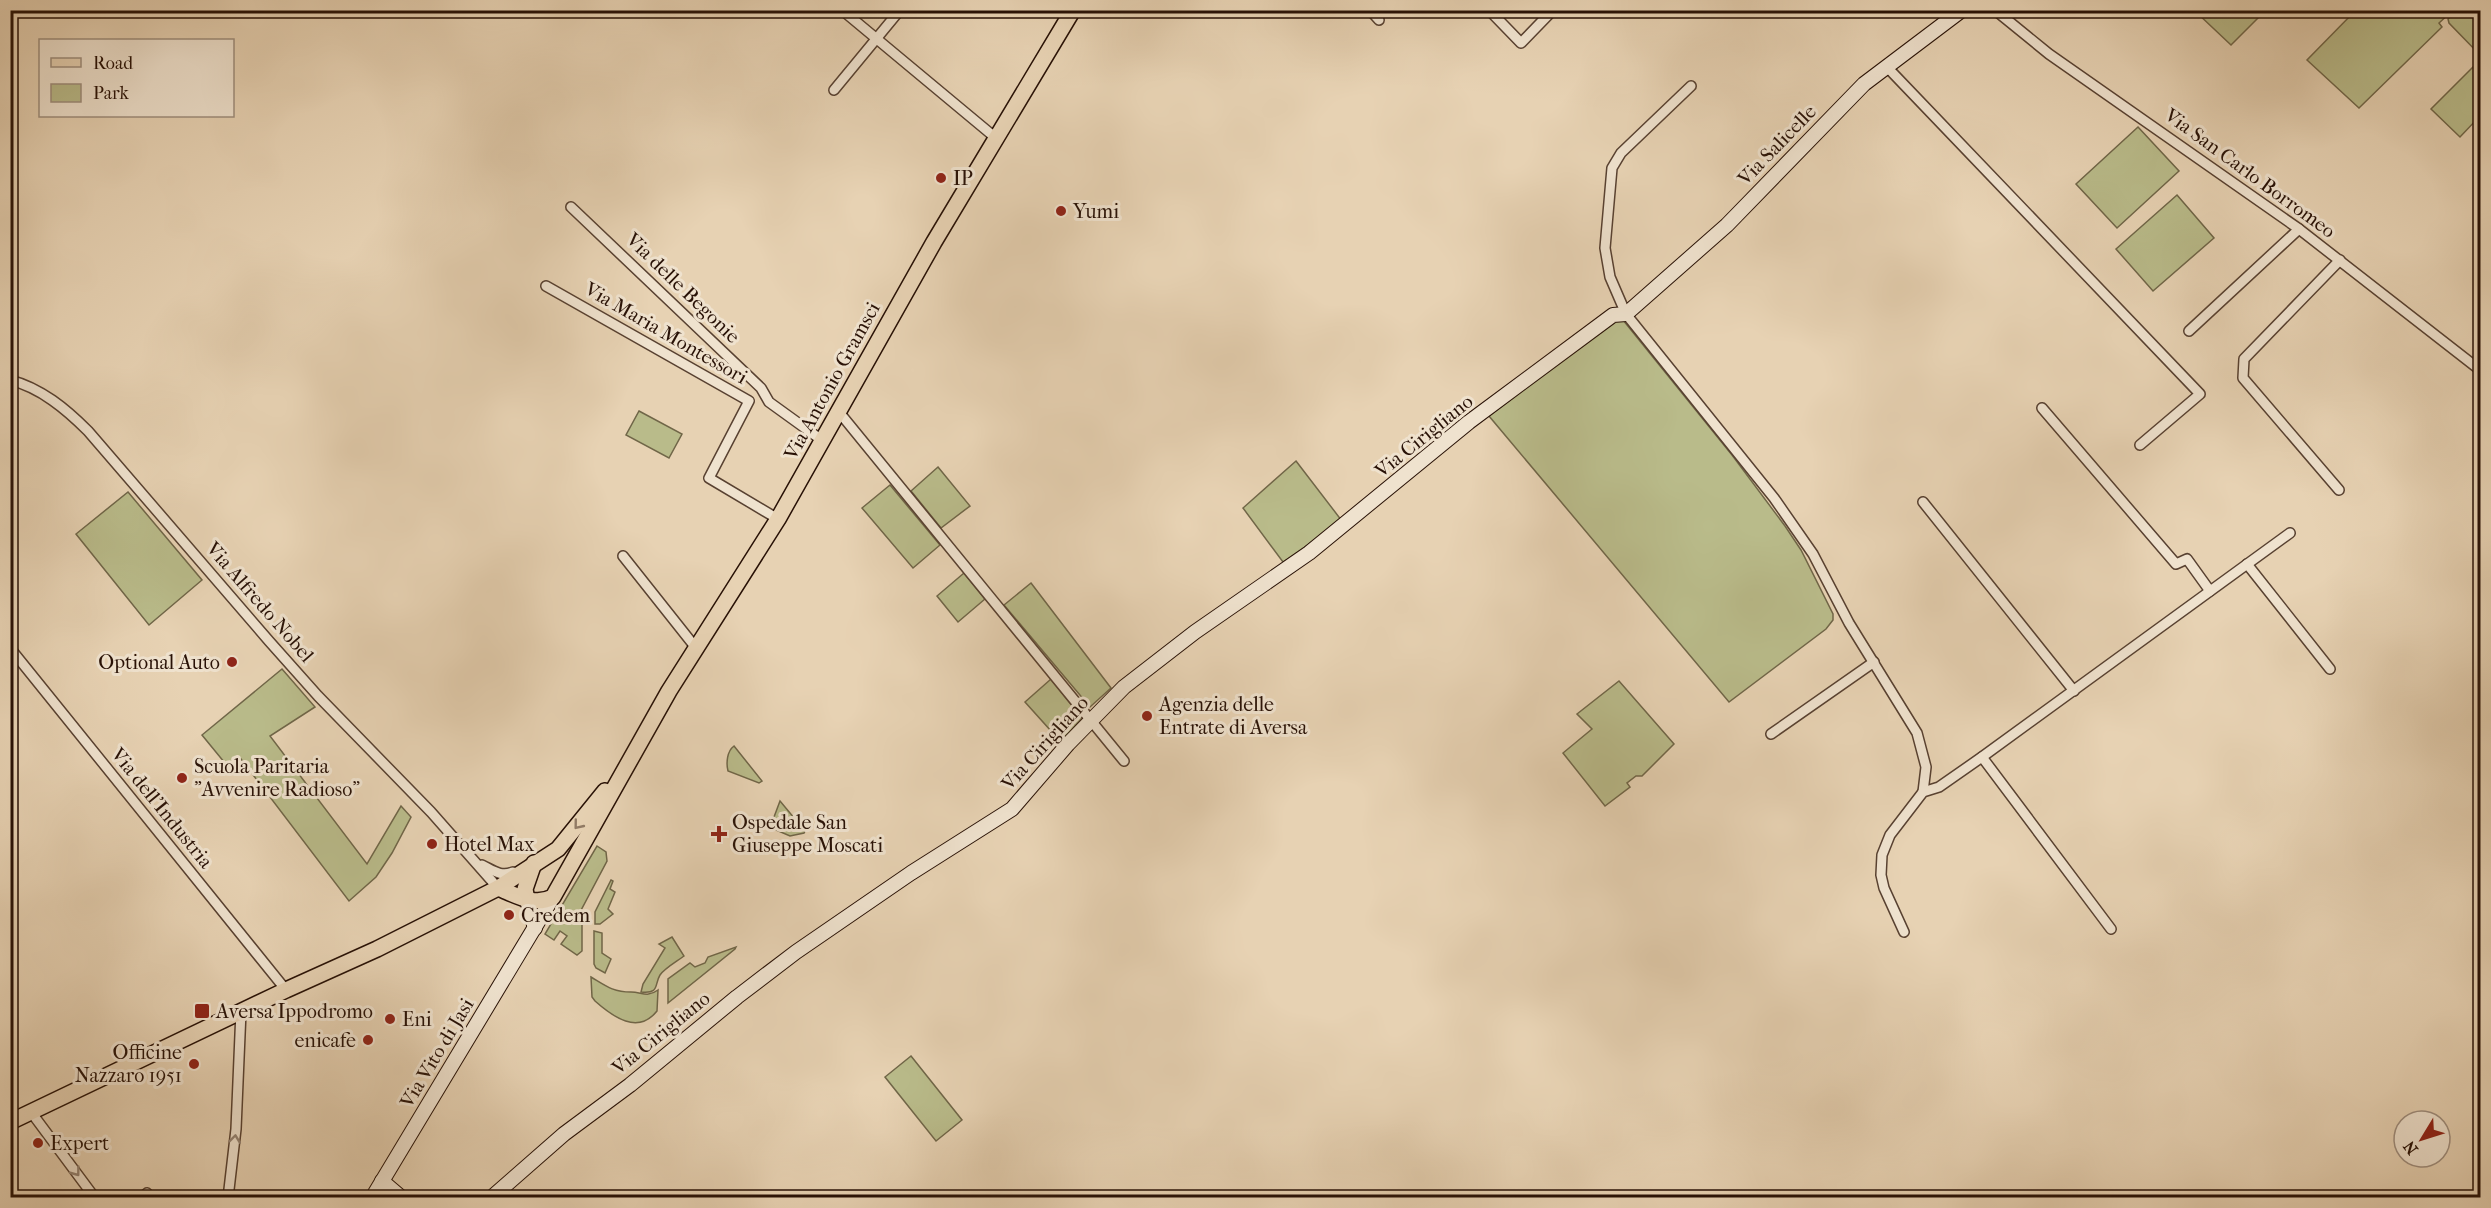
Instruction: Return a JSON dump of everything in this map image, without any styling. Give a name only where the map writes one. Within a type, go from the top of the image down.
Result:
[{"type":"main road","name":"Via Antonio Gramsci","points":[[553,897],[624,769],[696,648],[778,519],[934,242],[1073,10]]},
{"type":"main road","name":"Via Antonio Gramsci","points":[[10,1122],[241,1011],[377,949],[498,888],[558,849],[624,769]]},
{"type":"main road","points":[[558,849],[566,850],[574,861]]},
{"type":"main road","points":[[527,900],[525,889],[534,863]]},
{"type":"main road","points":[[498,888],[527,900],[546,901],[553,897]]},
{"type":"street","points":[[842,10],[997,139]]},
{"type":"street","points":[[834,90],[900,10]]},
{"type":"street","points":[[1370,10],[1379,20]]},
{"type":"street","points":[[1489,10],[1521,44],[1553,10]]},
{"type":"street","name":"Via Salicelle","points":[[1626,314],[1727,225],[1864,84],[1962,10]]},
{"type":"street","name":"Via San Carlo Borromeo","points":[[1995,10],[2049,54],[2299,229],[2481,370]]},
{"type":"street","points":[[1886,66],[2200,394],[2140,445]]},
{"type":"street","points":[[1691,86],[1621,153],[1612,168],[1605,248],[1610,277],[1626,314],[1774,498],[1813,554],[1848,623],[1917,733],[1926,767],[1923,792],[1890,835],[1882,855],[1881,875],[1884,888],[1904,932]]},
{"type":"street","name":"Via delle Begonie","points":[[571,207],[761,388],[769,402],[823,441]]},
{"type":"street","points":[[2189,332],[2299,229]]},
{"type":"street","points":[[2339,490],[2243,378],[2244,359],[2340,260]]},
{"type":"street","name":"Via Maria Montessori","points":[[546,286],[749,401],[709,478],[778,519]]},
{"type":"street","name":"Via Cirigliano","points":[[490,1197],[564,1134],[630,1085],[796,952],[911,873],[1012,809],[1091,719],[1124,687],[1195,632],[1309,553],[1469,422],[1613,315],[1626,314]]},
{"type":"street","name":"Via Alfredo Nobel","points":[[10,380],[37,391],[57,404],[88,431],[311,688],[374,751],[498,888]]},
{"type":"street","points":[[2042,408],[2176,564],[2187,559],[2210,591]]},
{"type":"street","points":[[839,412],[1124,761]]},
{"type":"street","points":[[1923,502],[2074,691]]},
{"type":"street","points":[[1923,792],[1939,787],[1982,757],[2290,532]]},
{"type":"street","points":[[623,556],[696,648]]},
{"type":"street","points":[[2247,564],[2330,669]]},
{"type":"street","name":"Via dell'Industria","points":[[10,648],[286,990]]},
{"type":"street","points":[[1771,734],[1874,662]]},
{"type":"street","points":[[1982,757],[2110,929]]},
{"type":"street","name":"Via Alfredo Nobel","points":[[475,860],[498,874],[505,875],[534,863]]},
{"type":"street","name":"Via Vito di Jasi","points":[[372,1197],[553,897]]},
{"type":"street","points":[[527,900],[535,928]]},
{"type":"street","points":[[228,1197],[236,1129],[241,1011]]},
{"type":"street","points":[[32,1112],[95,1197]]},
{"type":"street","points":[[382,1181],[402,1197]]},
{"type":"green space","points":[[2457,10],[2480,11],[2480,55],[2449,23],[2448,19]]},
{"type":"green space","points":[[2195,11],[2265,11],[2231,45]]},
{"type":"green space","points":[[2355,11],[2452,11],[2439,23],[2442,27],[2359,108],[2307,60]]},
{"type":"green space","points":[[2480,60],[2480,116],[2460,137],[2431,109]]},
{"type":"green space","points":[[2138,127],[2179,171],[2117,228],[2076,184]]},
{"type":"green space","points":[[2177,195],[2214,238],[2153,291],[2116,249]]},
{"type":"green space","points":[[1612,320],[1623,320],[1732,455],[1801,550],[1833,614],[1833,620],[1826,629],[1729,702],[1489,416]]},
{"type":"green space","points":[[639,411],[682,434],[669,458],[626,435]]},
{"type":"green space","points":[[1296,461],[1342,521],[1283,562],[1243,508]]},
{"type":"green space","points":[[938,467],[970,506],[941,528],[911,491]]},
{"type":"green space","points":[[890,485],[940,545],[913,568],[862,508]]},
{"type":"green space","points":[[128,492],[202,580],[149,625],[76,534]]},
{"type":"green space","points":[[964,573],[985,599],[958,622],[937,596]]},
{"type":"green space","points":[[1031,583],[1111,688],[1090,707],[1004,605]]},
{"type":"green space","points":[[282,669],[315,707],[270,736],[367,864],[401,806],[411,817],[376,877],[349,901],[241,759],[229,768],[202,735]]},
{"type":"green space","points":[[1051,679],[1082,718],[1061,742],[1025,702]]},
{"type":"green space","points":[[1619,681],[1674,744],[1642,776],[1636,776],[1627,783],[1630,787],[1605,806],[1563,753],[1592,729],[1577,714]]},
{"type":"green space","points":[[734,746],[762,781],[759,783],[728,771],[728,757]]},
{"type":"green space","points":[[780,801],[805,831],[804,833],[790,836],[776,830],[774,817]]},
{"type":"green space","points":[[597,846],[606,852],[607,861],[578,916],[582,923],[582,951],[577,955],[561,944],[567,936],[560,931],[554,940],[545,934]]},
{"type":"green space","points":[[611,880],[613,881],[610,889],[615,892],[608,909],[613,914],[600,924],[595,924],[595,912]]},
{"type":"green space","points":[[594,931],[602,933],[602,953],[611,959],[605,973],[596,968],[594,964]]},
{"type":"green space","points":[[672,937],[684,956],[662,972],[654,990],[641,992],[643,984],[665,948],[659,944]]},
{"type":"green space","points":[[736,947],[668,1003],[668,979],[690,963],[695,967],[705,963],[708,957]]},
{"type":"green space","points":[[591,977],[619,991],[648,994],[658,990],[657,1011],[642,1022],[634,1023],[618,1018],[592,997]]},
{"type":"green space","points":[[911,1056],[962,1120],[936,1141],[885,1077]]},
{"type":"place","name":"IP","points":[[941,178]]},
{"type":"place","name":"Yumi","points":[[1061,211]]},
{"type":"place","name":"Optional Auto","points":[[232,662]]},
{"type":"place","name":"Agenzia delle Entrate di Aversa","points":[[1147,716]]},
{"type":"place","name":"Scuola Paritaria \"Avvenire Radioso\"","points":[[182,778]]},
{"type":"place","name":"Ospedale San Giuseppe Moscati","points":[[719,834]]},
{"type":"place","name":"Hotel Max","points":[[432,844]]},
{"type":"place","name":"Credem","points":[[509,915]]},
{"type":"place","name":"Aversa Ippodromo","points":[[202,1011]]},
{"type":"place","name":"Eni","points":[[390,1019]]},
{"type":"place","name":"enicafe","points":[[368,1040]]},
{"type":"place","name":"Officine Nazzaro 1951","points":[[194,1064]]},
{"type":"place","name":"Expert","points":[[38,1143]]}]
